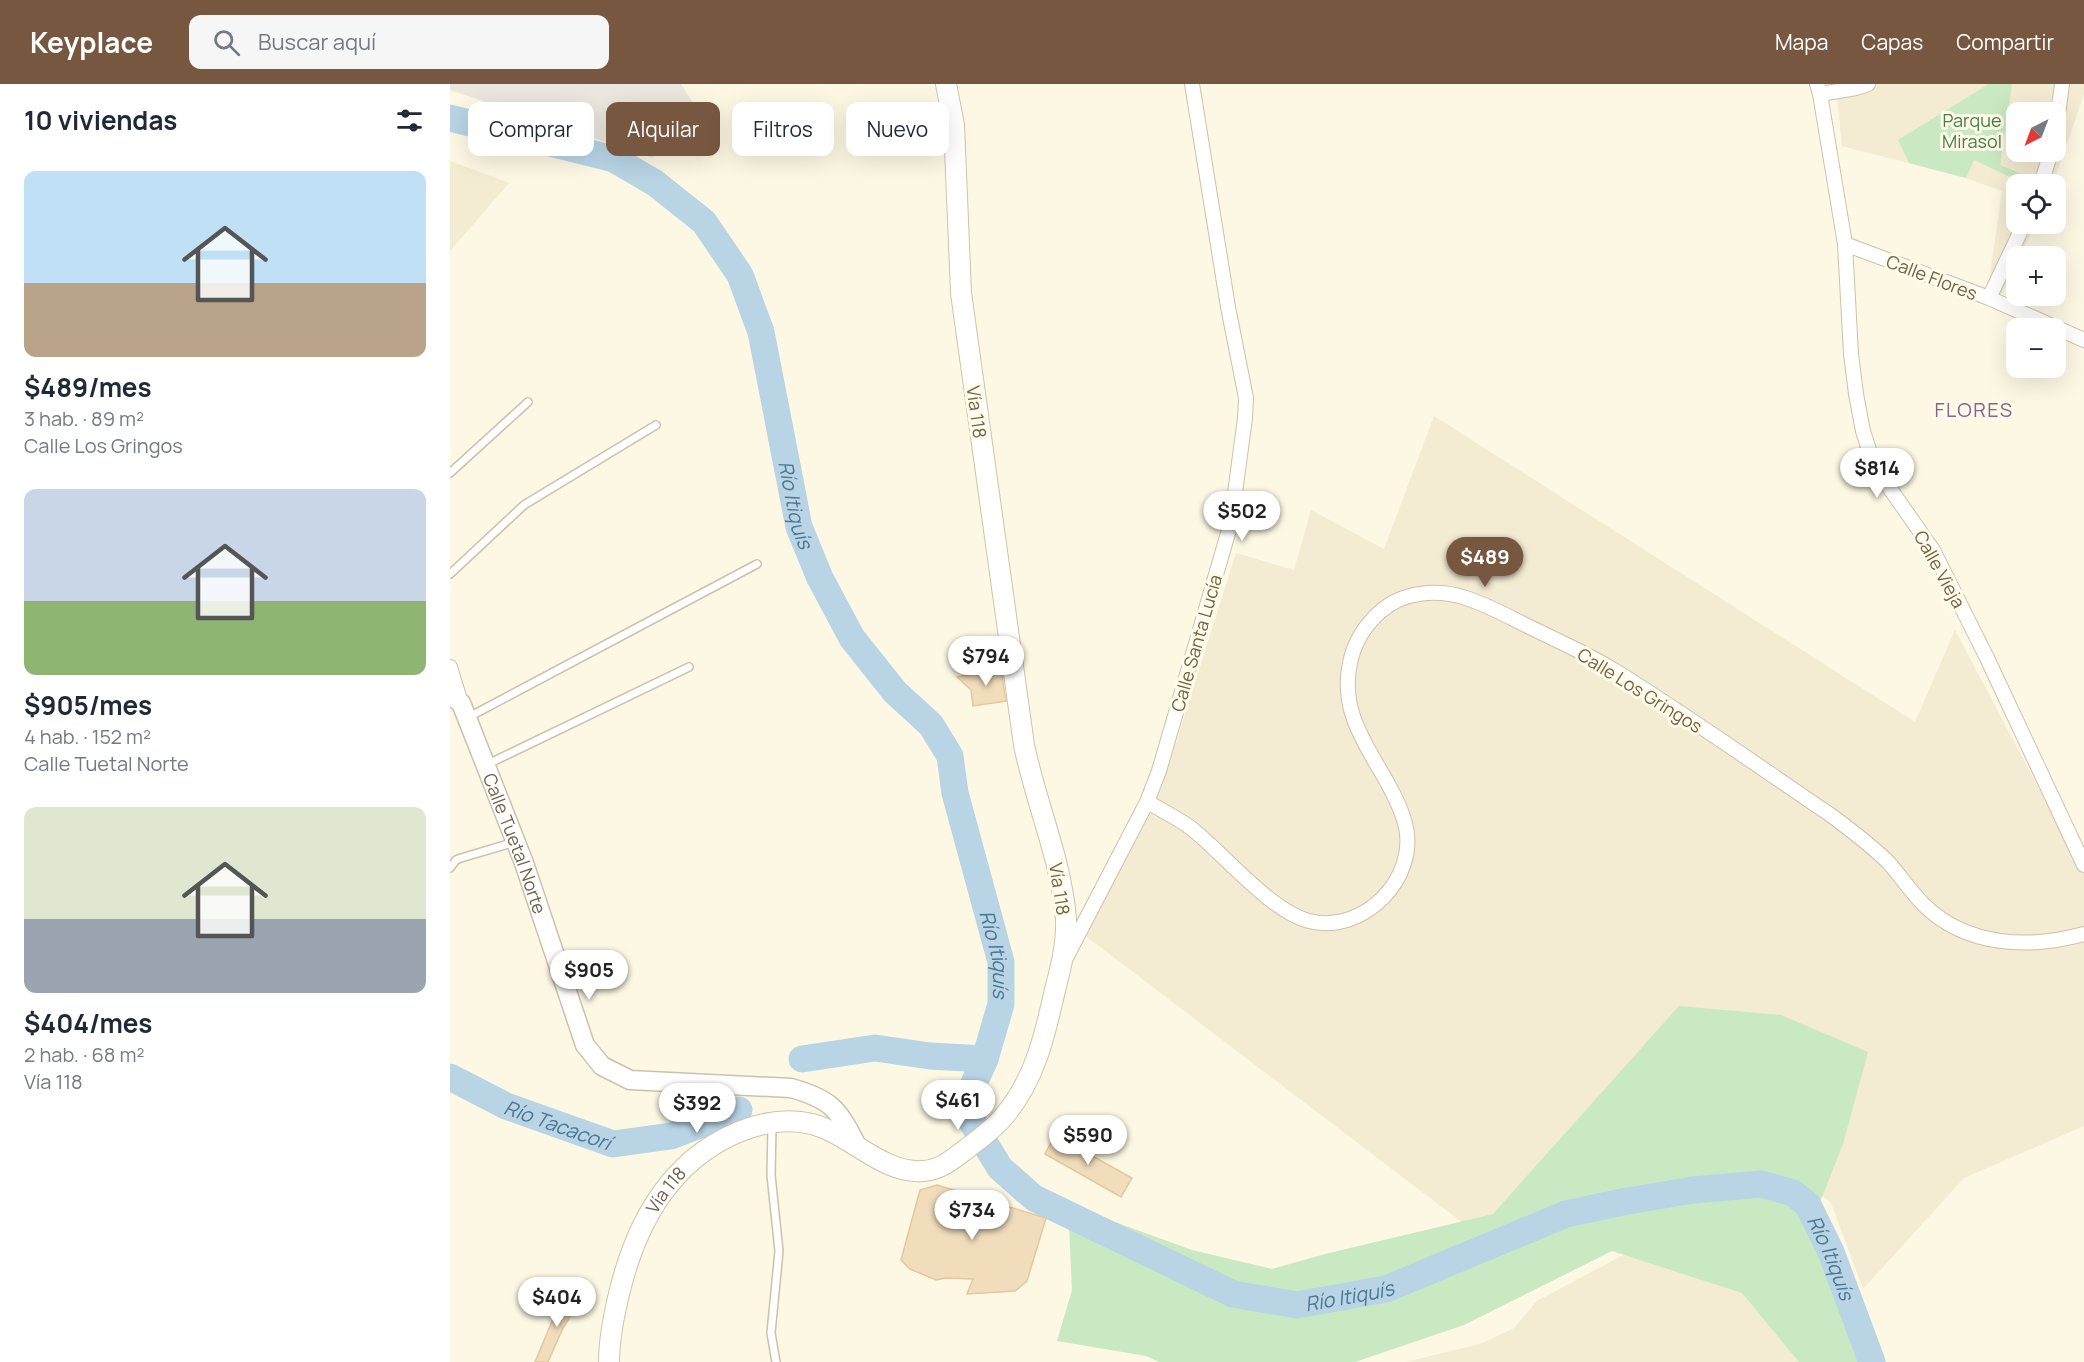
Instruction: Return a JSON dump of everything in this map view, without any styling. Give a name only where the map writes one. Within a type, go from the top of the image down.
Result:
[{"type":"main road","name":"Vía 118","points":[[609,1362],[613,1319],[633,1243],[644,1220],[666,1187],[702,1153],[733,1135],[753,1127],[790,1121],[824,1128],[856,1144],[882,1161],[909,1170],[922,1171],[946,1164],[993,1128],[1015,1103],[1033,1069],[1042,1045],[1066,931],[1063,892],[1058,865],[1037,798],[1024,745],[961,293],[954,125],[946,84]]},
{"type":"street","name":"Calle Santa Lucía","points":[[1060,968],[1148,802],[1231,523],[1246,398],[1228,307],[1192,84]]},
{"type":"street","points":[[1819,89],[1856,88],[1868,84]]},
{"type":"street","points":[[2060,102],[2062,84]]},
{"type":"street","name":"Calle Vieja","points":[[1819,89],[1845,244],[1851,354],[1863,431],[1871,456],[1885,482],[1933,550],[1987,658],[2084,865]]},
{"type":"street","points":[[1989,298],[2019,234]]},
{"type":"street","name":"Calle Flores","points":[[1845,244],[1989,298],[2084,340]]},
{"type":"street","name":"Calle Los Gringos","points":[[1148,802],[1191,829],[1277,905],[1294,916],[1311,922],[1327,924],[1357,917],[1371,910],[1396,881],[1403,866],[1407,848],[1406,826],[1398,804],[1352,720],[1347,698],[1347,676],[1352,654],[1360,635],[1373,618],[1387,606],[1414,595],[1447,593],[1483,604],[1617,672],[1863,839],[1889,864],[1925,906],[1960,931],[2016,943],[2045,942],[2084,934]]},
{"type":"street","points":[[450,667],[459,705]]},
{"type":"street","name":"Calle Tuetal Norte","points":[[459,705],[486,765],[516,842],[585,1045],[602,1066],[630,1080],[791,1088],[811,1094],[829,1103],[843,1118],[856,1144]]},
{"type":"street","points":[[1063,892],[1074,904],[1084,907],[1094,904]]},
{"type":"lane","points":[[450,473],[528,402]]},
{"type":"lane","points":[[450,574],[524,505],[656,425]]},
{"type":"lane","points":[[459,705],[757,564]]},
{"type":"lane","points":[[486,765],[689,667]]},
{"type":"lane","points":[[450,868],[456,860],[461,858],[516,842]]},
{"type":"lane","points":[[772,1123],[771,1175],[779,1251],[771,1333],[776,1362]]},
{"type":"shaded area","points":[[450,84],[681,84],[692,102],[606,102],[606,142],[594,138],[594,102],[486,102],[450,90]]},
{"type":"shaded area","points":[[1833,84],[2084,84],[2084,94],[2066,146],[2066,102],[2006,102],[2006,162],[2061,162],[2056,174],[2006,174],[2006,234],[2031,234],[2025,246],[2006,246],[2006,286],[2002,294],[1988,288],[2002,191],[1966,178],[1842,146],[1838,105]]},
{"type":"shaded area","points":[[450,161],[509,183],[450,251]]},
{"type":"shaded area","points":[[1434,416],[1915,722],[1955,630],[2084,874],[2084,1126],[1964,1178],[1863,1289],[1831,1203],[1795,1172],[1480,1236],[1083,934],[1161,790],[1236,553],[1294,570],[1311,510],[1384,549]]},
{"type":"shaded area","points":[[1712,1216],[1855,1362],[1406,1362],[1480,1344],[1514,1328],[1537,1301],[1627,1253]]},
{"type":"green space","name":"Parque Mirasol","points":[[1989,84],[2012,84],[2009,102],[2006,102],[2006,124],[2000,165],[2022,174],[2006,175],[1974,160],[1966,178],[1909,163],[1898,140]]},
{"type":"green space","points":[[1679,1006],[1781,1015],[1868,1052],[1843,1144],[1820,1202],[1875,1362],[1799,1362],[1742,1293],[1612,1251],[1464,1325],[1355,1362],[1159,1362],[1146,1356],[1057,1341],[1072,1290],[1068,1205],[1192,1250],[1272,1269],[1493,1214]]},
{"type":"building","points":[[1001,670],[1006,701],[973,706],[971,690],[957,677]]},
{"type":"building","points":[[1055,1135],[1132,1178],[1121,1197],[1045,1154]]},
{"type":"building","points":[[937,1185],[1046,1218],[1027,1281],[1015,1291],[967,1294],[973,1279],[936,1280],[910,1269],[901,1260],[920,1190]]},
{"type":"building","points":[[567,1296],[581,1299],[563,1328],[548,1362],[535,1362],[553,1319]]},
{"type":"waterway","name":"Río Itiquís","points":[[450,118],[614,159],[655,183],[704,222],[740,275],[761,332],[799,527],[820,578],[852,638],[895,692],[931,725],[950,756],[955,793],[1001,962],[1001,1004],[985,1059],[970,1092],[973,1124],[1000,1168],[1034,1198],[1233,1294],[1297,1305],[1386,1289],[1566,1214],[1693,1190],[1761,1184],[1793,1193],[1808,1205],[1831,1252],[1872,1362]]},
{"type":"waterway","name":"Río Tacacorí","points":[[802,1059],[875,1048],[930,1056],[985,1059]]},
{"type":"waterway","name":"Río Tacacorí","points":[[450,1077],[506,1106],[613,1144],[671,1136],[739,1110]]},
{"type":"district","name":"FLORES","points":[[1974,409]]}]
